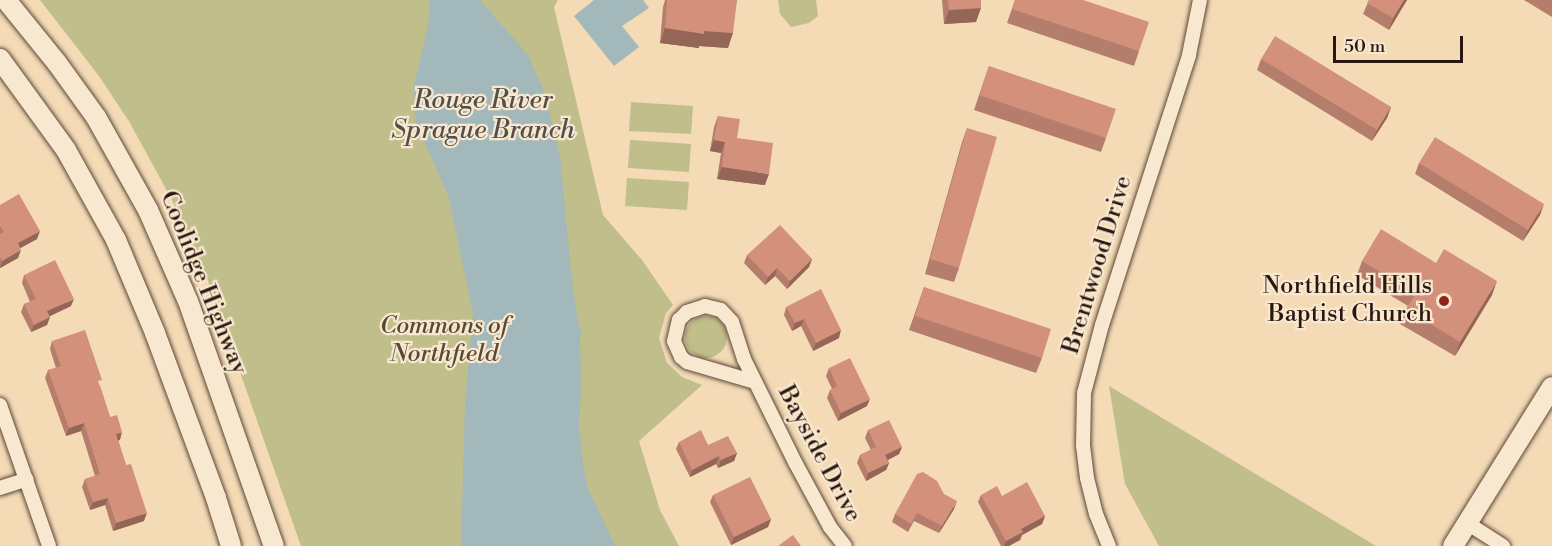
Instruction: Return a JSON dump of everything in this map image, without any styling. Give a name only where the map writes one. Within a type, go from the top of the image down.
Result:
[{"type":"main road","name":"Coolidge Highway","points":[[6,0],[57,63],[96,117],[148,210],[188,301],[274,546]]},
{"type":"main road","points":[[0,59],[66,150],[116,240],[163,355],[216,498],[231,546]]},
{"type":"main road","points":[[1453,546],[1552,387]]},
{"type":"street","name":"Brentwood Drive","points":[[1109,546],[1096,514],[1087,478],[1083,446],[1084,393],[1102,325],[1189,55],[1200,0]]},
{"type":"street","name":"Bayside Drive","points":[[755,382],[728,372],[687,362],[681,357],[674,341],[679,320],[687,312],[705,306],[721,310],[727,315],[735,329],[744,359],[755,382],[822,513],[845,546]]},
{"type":"street","points":[[0,405],[49,546]]},
{"type":"street","points":[[0,488],[27,479]]},
{"type":"street","points":[[1467,523],[1503,546]]},
{"type":"green space","name":"Commons of Northfield","points":[[40,0],[558,0],[554,7],[603,215],[642,260],[673,305],[666,313],[659,338],[667,363],[682,377],[702,385],[639,441],[660,510],[679,546],[301,546],[207,278],[172,200],[130,123],[99,76]]},
{"type":"green space","points":[[778,0],[816,0],[818,16],[809,23],[791,27],[780,14]]},
{"type":"green space","points":[[631,102],[693,106],[691,134],[629,131]]},
{"type":"green space","points":[[630,140],[691,144],[689,172],[628,168]]},
{"type":"green space","points":[[627,178],[689,182],[687,210],[625,206]]},
{"type":"green space","points":[[706,316],[721,322],[727,337],[721,352],[706,358],[691,352],[685,337],[691,322]]},
{"type":"green space","points":[[1109,386],[1376,546],[1159,546],[1125,484]]},
{"type":"water","name":"Rouge River Sprague Branch","points":[[430,0],[480,0],[528,55],[545,94],[560,156],[572,281],[579,327],[583,330],[580,335],[579,424],[583,464],[588,488],[615,546],[461,546],[465,404],[473,313],[448,195],[415,121],[414,86],[428,26]]},
{"type":"water","points":[[594,0],[643,0],[649,8],[622,26],[639,47],[614,66],[574,16]]},
{"type":"building","points":[[667,0],[737,0],[733,33],[704,31],[704,34],[665,28]]},
{"type":"building","points":[[948,0],[981,0],[981,8],[949,10]]},
{"type":"building","points":[[1015,0],[1083,0],[1149,22],[1139,51],[1012,9]]},
{"type":"building","points":[[1369,0],[1404,0],[1393,18],[1367,3]]},
{"type":"building","points":[[1275,36],[1391,107],[1377,130],[1261,59]]},
{"type":"building","points":[[989,66],[1116,109],[1106,138],[979,95]]},
{"type":"building","points":[[718,116],[740,119],[737,138],[773,143],[769,174],[722,167],[725,142],[714,140]]},
{"type":"building","points":[[967,128],[997,137],[959,268],[930,259]]},
{"type":"building","points":[[1435,137],[1544,204],[1528,230],[1419,163]]},
{"type":"building","points":[[19,194],[40,231],[18,243],[21,250],[2,261],[0,234],[4,232],[0,226],[0,205]]},
{"type":"building","points":[[780,225],[812,259],[790,281],[777,268],[768,277],[747,255]]},
{"type":"building","name":"Northfield Hills Baptist Church","points":[[1381,229],[1436,263],[1444,249],[1497,281],[1460,342],[1406,309],[1416,293],[1362,261]]},
{"type":"building","points":[[55,260],[74,299],[47,311],[50,317],[34,325],[24,304],[36,299],[24,275]]},
{"type":"building","points":[[924,287],[1051,329],[1042,358],[915,316]]},
{"type":"building","points":[[821,289],[841,330],[816,343],[804,319],[795,323],[786,307]]},
{"type":"building","points":[[85,330],[102,380],[98,381],[110,417],[117,415],[122,432],[116,434],[126,465],[131,464],[147,513],[116,523],[108,498],[93,502],[85,479],[100,474],[84,423],[69,428],[48,370],[61,366],[52,341]]},
{"type":"building","points":[[850,358],[870,399],[841,413],[830,390],[837,386],[829,368]]},
{"type":"building","points":[[889,420],[902,447],[885,455],[889,463],[868,473],[860,455],[876,447],[868,430]]},
{"type":"building","points":[[701,430],[708,445],[728,436],[737,453],[721,460],[719,456],[692,470],[679,442]]},
{"type":"building","points":[[923,472],[937,481],[944,494],[957,501],[942,526],[917,513],[911,524],[895,514],[917,474]]},
{"type":"building","points":[[750,477],[771,519],[734,537],[713,495]]},
{"type":"building","points":[[1027,482],[1045,516],[1021,529],[1023,532],[1006,541],[981,495],[997,486],[1002,496]]},
{"type":"building","points":[[793,535],[801,546],[778,546]]},
{"type":"place","name":"Northfield Hills Baptist Church","points":[[1444,301]]}]
